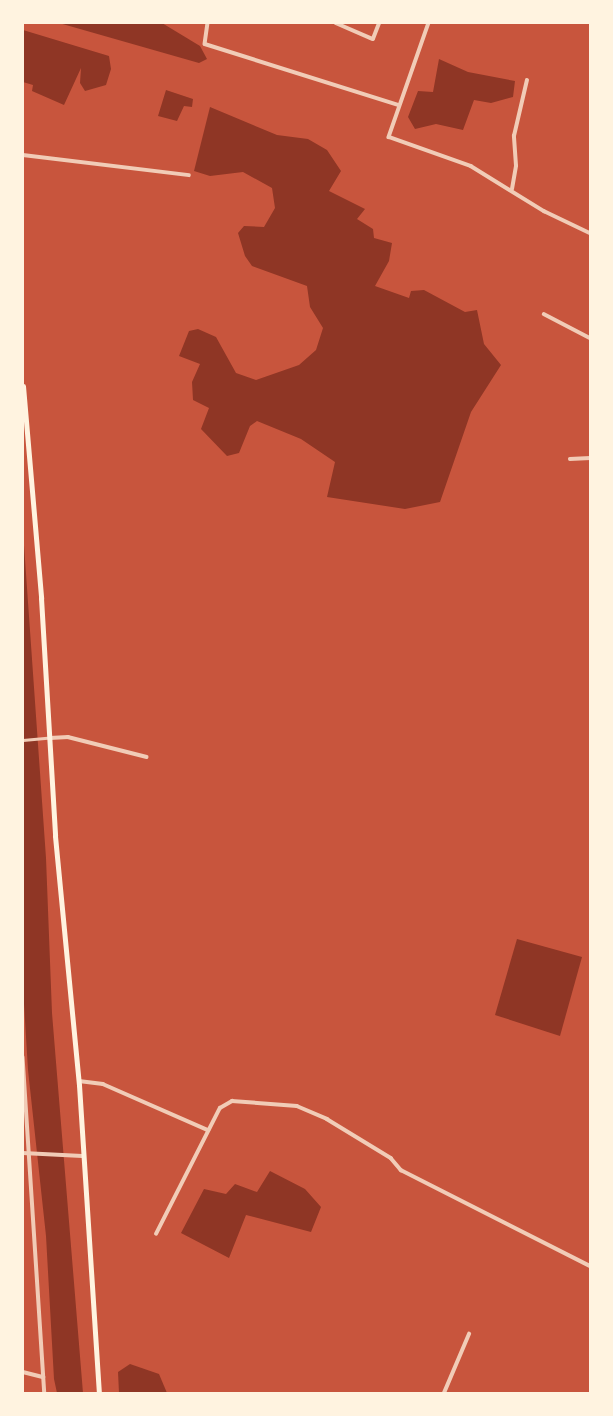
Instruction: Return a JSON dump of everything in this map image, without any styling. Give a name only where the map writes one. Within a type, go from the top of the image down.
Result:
[{"type":"main road","points":[[23,386],[49,738],[79,1081],[99,1393]]},
{"type":"street","points":[[208,23],[205,44],[399,105]]},
{"type":"street","points":[[336,23],[373,39],[379,23]]},
{"type":"street","points":[[429,23],[389,137],[471,166],[590,233]]},
{"type":"street","points":[[512,189],[516,166],[514,136],[527,80]]},
{"type":"street","points":[[23,155],[189,175]]},
{"type":"street","points":[[544,314],[590,338]]},
{"type":"street","points":[[570,459],[590,458]]},
{"type":"street","points":[[23,740],[68,737],[147,757]]},
{"type":"street","points":[[23,1057],[45,1393]]},
{"type":"street","points":[[79,1081],[103,1084],[208,1130]]},
{"type":"street","points":[[156,1234],[208,1130],[228,1102],[298,1106],[391,1157],[401,1170],[590,1266]]},
{"type":"street","points":[[23,1153],[82,1156]]},
{"type":"street","points":[[444,1393],[469,1334]]},
{"type":"street","points":[[23,1372],[43,1377]]},
{"type":"shaded area","points":[[59,23],[162,23],[200,46],[207,59],[199,63]]},
{"type":"shaded area","points":[[23,30],[109,56],[111,69],[106,85],[85,91],[80,83],[81,68],[64,105],[32,91],[33,85],[23,82]]},
{"type":"shaded area","points":[[439,59],[468,72],[515,81],[513,97],[491,103],[474,100],[463,130],[436,124],[415,129],[408,117],[418,91],[433,92]]},
{"type":"shaded area","points":[[166,90],[193,99],[192,107],[184,106],[177,121],[158,116]]},
{"type":"shaded area","points":[[210,107],[277,135],[308,139],[327,150],[341,171],[329,191],[365,209],[357,219],[373,229],[374,238],[392,243],[389,261],[375,286],[409,298],[411,291],[424,290],[465,312],[477,310],[484,344],[501,365],[471,412],[440,502],[405,509],[327,497],[335,462],[301,439],[257,421],[250,426],[239,453],[227,456],[201,429],[209,408],[193,400],[192,382],[200,364],[179,356],[189,331],[198,329],[216,337],[236,373],[256,380],[299,365],[316,350],[323,328],[310,307],[307,286],[252,266],[245,256],[238,233],[244,226],[264,227],[275,208],[272,188],[243,172],[210,176],[194,171]]},
{"type":"shaded area","points":[[23,531],[46,858],[52,1013],[83,1393],[57,1393],[54,1379],[46,1236],[28,1070],[23,987]]},
{"type":"shaded area","points":[[517,939],[582,957],[560,1036],[495,1015]]},
{"type":"shaded area","points":[[270,1171],[305,1189],[321,1207],[311,1232],[246,1215],[229,1258],[181,1233],[204,1189],[226,1194],[235,1184],[257,1192]]},
{"type":"shaded area","points":[[130,1364],[159,1374],[167,1393],[119,1393],[118,1372]]}]
